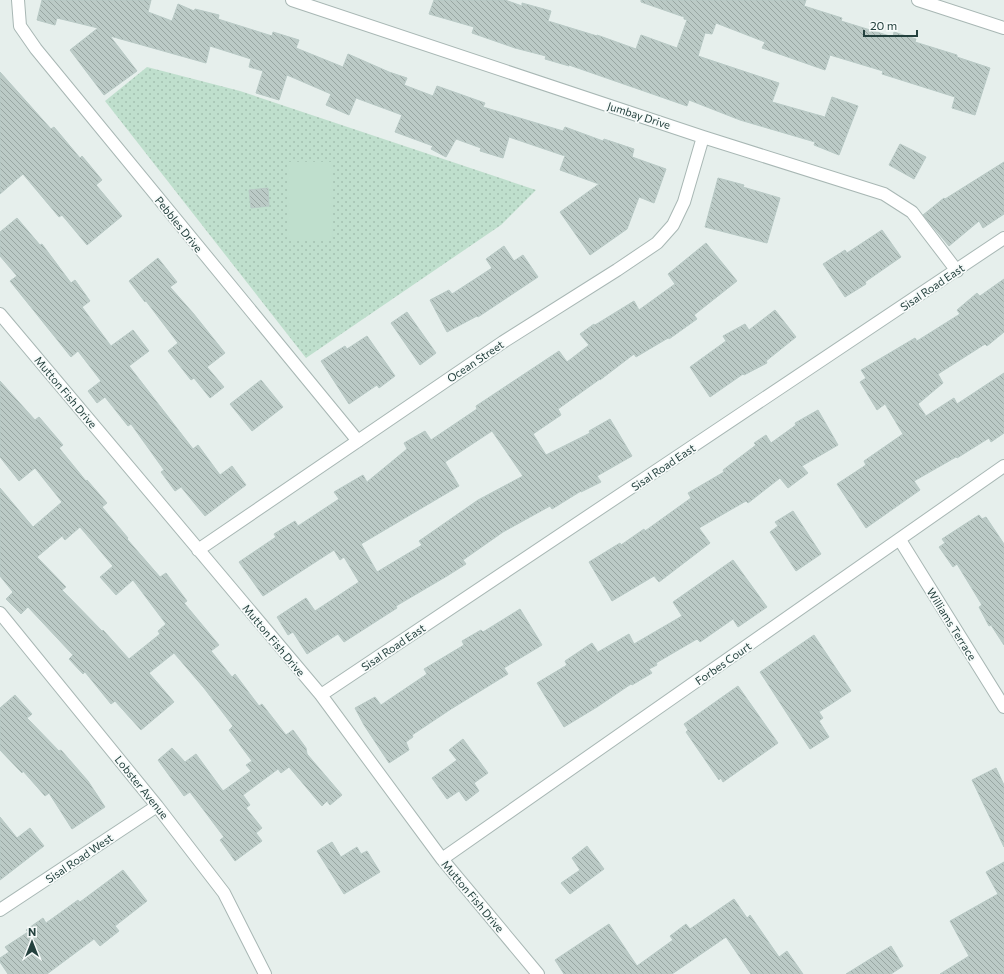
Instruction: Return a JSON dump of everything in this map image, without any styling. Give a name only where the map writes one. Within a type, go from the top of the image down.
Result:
[{"type":"street","name":"Pebbles Drive","points":[[18,0],[20,26],[36,49],[358,441]]},
{"type":"street","name":"Jumbay Drive","points":[[292,0],[703,137],[884,194],[912,212],[956,271]]},
{"type":"street","points":[[918,0],[1004,28]]},
{"type":"street","name":"Ocean Street","points":[[198,550],[503,342],[657,243],[673,225],[684,202],[703,137]]},
{"type":"street","name":"Sisal Road East","points":[[321,695],[1004,238]]},
{"type":"street","name":"Mutton Fish Drive","points":[[0,314],[321,695],[442,859],[538,974]]},
{"type":"street","name":"Forbes Court","points":[[442,859],[1004,466]]},
{"type":"street","name":"Williams Terrace","points":[[900,540],[1002,701]]},
{"type":"street","name":"Lobster Avenue","points":[[0,614],[157,806],[224,893],[265,974]]},
{"type":"street","name":"Sisal Road West","points":[[0,910],[157,806]]},
{"type":"green space","points":[[147,67],[240,91],[536,190],[501,225],[306,358],[105,101]]},
{"type":"green space","points":[[288,162],[332,162],[333,241],[288,241]]},
{"type":"building","points":[[42,0],[151,0],[148,12],[172,21],[178,4],[194,11],[195,9],[219,15],[218,19],[272,36],[273,32],[299,40],[296,48],[343,67],[348,54],[389,72],[407,78],[404,85],[433,96],[437,86],[485,103],[483,107],[563,131],[565,127],[603,141],[604,139],[634,149],[632,157],[666,169],[654,203],[639,197],[627,229],[590,255],[560,212],[599,184],[560,170],[565,156],[509,137],[503,158],[480,151],[481,148],[456,139],[446,157],[431,149],[433,146],[395,132],[402,115],[356,98],[349,115],[326,105],[331,94],[287,75],[279,100],[256,93],[263,71],[249,67],[251,59],[210,46],[206,63],[110,36],[137,71],[104,95],[70,50],[98,28],[57,18],[55,25],[37,20]]},
{"type":"building","points":[[434,0],[505,0],[522,6],[522,3],[551,11],[548,21],[597,35],[636,49],[641,35],[677,48],[687,20],[684,19],[684,17],[641,2],[641,0],[806,0],[804,6],[842,18],[841,21],[893,37],[894,32],[916,39],[915,42],[957,55],[957,57],[990,68],[975,115],[952,108],[955,97],[882,74],[883,71],[830,55],[825,70],[762,48],[765,42],[716,23],[712,34],[705,33],[698,56],[779,83],[772,102],[825,117],[832,97],[858,106],[839,155],[814,145],[815,142],[740,120],[689,100],[687,106],[569,65],[545,59],[546,56],[515,48],[472,33],[474,27],[429,14]]},
{"type":"building","points":[[0,72],[51,129],[54,127],[80,158],[82,156],[102,180],[96,185],[122,216],[87,245],[62,215],[59,217],[23,174],[0,194]]},
{"type":"building","points":[[900,144],[926,157],[914,179],[889,165]]},
{"type":"building","points":[[1004,162],[1004,214],[983,228],[979,221],[949,246],[923,215],[944,198],[945,199]]},
{"type":"building","points":[[718,178],[744,185],[743,187],[780,198],[767,243],[705,227]]},
{"type":"building","points":[[268,188],[269,206],[251,208],[249,190]]},
{"type":"building","points":[[17,218],[40,245],[42,244],[71,283],[75,280],[90,301],[82,307],[111,346],[133,330],[149,351],[129,366],[193,449],[198,445],[220,475],[232,466],[246,485],[205,516],[181,487],[175,491],[161,472],[164,470],[131,424],[128,426],[105,397],[97,403],[88,391],[101,381],[78,351],[71,357],[10,281],[17,276],[0,256],[0,232]]},
{"type":"building","points":[[882,230],[901,257],[865,282],[866,284],[845,297],[823,264],[845,250],[847,253]]},
{"type":"building","points":[[706,243],[737,281],[694,315],[697,319],[669,339],[668,338],[636,357],[634,354],[558,409],[561,415],[533,434],[546,455],[590,433],[589,431],[610,419],[632,456],[597,476],[601,482],[581,491],[552,509],[550,506],[503,532],[463,560],[466,564],[396,606],[397,608],[344,642],[338,634],[307,654],[293,632],[288,635],[277,617],[306,598],[315,611],[359,582],[344,557],[340,560],[334,550],[263,596],[239,562],[276,537],[274,534],[295,521],[298,526],[339,499],[334,492],[363,475],[367,482],[407,449],[404,443],[425,431],[431,440],[477,409],[476,406],[559,351],[567,362],[589,345],[580,334],[594,324],[595,325],[634,301],[639,310],[675,284],[668,274]],"holes":[[[492,431],[523,476],[478,500],[419,541],[422,545],[377,572],[361,544],[459,486],[445,462]]]},
{"type":"building","points":[[504,246],[514,261],[523,255],[538,277],[478,317],[477,316],[447,332],[430,300],[449,290],[452,294],[492,268],[486,259]]},
{"type":"building","points":[[158,258],[177,282],[170,287],[225,353],[207,367],[224,387],[210,398],[194,378],[191,380],[168,351],[178,343],[129,281]]},
{"type":"building","points":[[1004,279],[1004,332],[987,346],[985,344],[938,374],[943,383],[918,404],[926,416],[954,398],[957,404],[1004,373],[1004,433],[991,442],[989,438],[957,458],[956,457],[914,481],[920,490],[866,528],[837,484],[866,465],[864,461],[903,434],[885,404],[877,410],[860,382],[866,378],[861,370],[915,338],[917,341],[960,314],[957,310],[977,293],[980,296]]},
{"type":"building","points":[[775,310],[796,337],[766,361],[767,363],[744,375],[743,374],[710,397],[690,367],[726,341],[723,336],[745,324],[749,330]]},
{"type":"building","points":[[407,312],[436,353],[420,365],[391,323]]},
{"type":"building","points":[[367,336],[395,376],[379,388],[377,385],[349,404],[321,361],[345,346],[347,349]]},
{"type":"building","points":[[261,380],[283,407],[252,431],[230,404]]},
{"type":"building","points":[[0,381],[35,420],[39,417],[63,445],[59,448],[86,481],[87,480],[107,503],[102,507],[128,538],[127,539],[160,577],[166,573],[187,601],[184,603],[219,645],[211,651],[232,677],[235,674],[259,706],[262,704],[286,735],[293,730],[306,748],[307,754],[342,795],[330,805],[327,801],[322,806],[289,767],[281,773],[278,769],[243,795],[250,805],[246,808],[262,828],[256,833],[262,841],[235,861],[220,840],[224,837],[190,792],[184,796],[158,760],[172,748],[185,762],[196,754],[223,791],[251,771],[246,765],[252,761],[229,730],[233,726],[204,688],[174,653],[149,673],[174,702],[141,730],[115,701],[111,704],[85,672],[83,674],[69,659],[73,655],[28,607],[21,614],[6,599],[13,592],[0,576],[0,488],[33,527],[62,502],[35,468],[19,481],[0,457]],"holes":[[[80,527],[113,566],[100,577],[116,595],[133,580],[166,624],[158,631],[160,634],[129,659],[103,630],[102,631],[62,590],[66,587],[37,557],[62,536],[65,540]]]},
{"type":"building","points":[[818,410],[838,445],[802,466],[808,473],[788,488],[780,478],[748,503],[746,501],[699,528],[710,543],[659,582],[654,576],[612,601],[589,562],[620,543],[621,545],[644,529],[645,531],[691,498],[688,493],[724,472],[723,470],[756,445],[754,443],[766,435],[771,443],[796,425],[795,423]]},
{"type":"building","points":[[793,511],[821,554],[796,571],[770,532],[778,526],[775,522]]},
{"type":"building","points":[[979,515],[982,519],[986,517],[1004,544],[1004,645],[991,625],[989,626],[979,607],[982,605],[957,564],[953,567],[939,547],[945,543],[942,539]]},
{"type":"building","points":[[733,560],[767,607],[738,627],[733,619],[700,642],[697,639],[656,663],[657,665],[649,669],[652,673],[632,685],[631,684],[564,727],[537,683],[567,665],[565,661],[592,643],[598,652],[629,634],[634,644],[682,616],[673,602]]},
{"type":"building","points":[[520,609],[542,645],[504,668],[508,674],[412,735],[413,737],[406,742],[409,750],[389,763],[364,725],[355,708],[375,697],[381,705],[427,674],[424,669],[464,645],[462,641],[481,630],[483,632]]},
{"type":"building","points":[[814,635],[851,691],[819,712],[823,718],[819,721],[829,737],[810,749],[760,672]]},
{"type":"building","points":[[738,686],[778,743],[723,782],[721,778],[719,780],[686,732],[688,730],[684,724]]},
{"type":"building","points":[[15,695],[32,714],[27,718],[59,751],[61,750],[88,781],[105,807],[72,829],[49,793],[45,796],[23,771],[22,773],[0,750],[0,708]]},
{"type":"building","points":[[463,739],[488,773],[474,783],[479,791],[466,801],[459,791],[447,799],[432,778],[457,760],[449,750]]},
{"type":"building","points":[[996,768],[1004,785],[1004,847],[972,780]]},
{"type":"building","points":[[0,817],[17,838],[30,828],[44,846],[0,880]]},
{"type":"building","points":[[332,842],[341,857],[357,847],[361,854],[367,851],[380,872],[344,894],[317,851]]},
{"type":"building","points":[[587,846],[604,869],[570,894],[561,883],[580,870],[572,858]]},
{"type":"building","points":[[1004,862],[1004,974],[940,974],[969,956],[950,921],[998,894],[986,872]]},
{"type":"building","points":[[123,870],[147,901],[115,926],[119,931],[100,946],[94,939],[47,974],[8,974],[0,962],[0,958],[9,952],[5,947],[28,932],[26,930],[43,918],[46,923],[78,900],[80,902]]},
{"type":"building","points":[[734,899],[747,918],[750,915],[779,957],[787,951],[803,974],[751,974],[726,937],[672,974],[564,974],[555,960],[609,924],[637,966],[673,940],[670,936],[686,924],[690,929]]},
{"type":"building","points":[[891,946],[903,966],[891,974],[846,974]]}]
